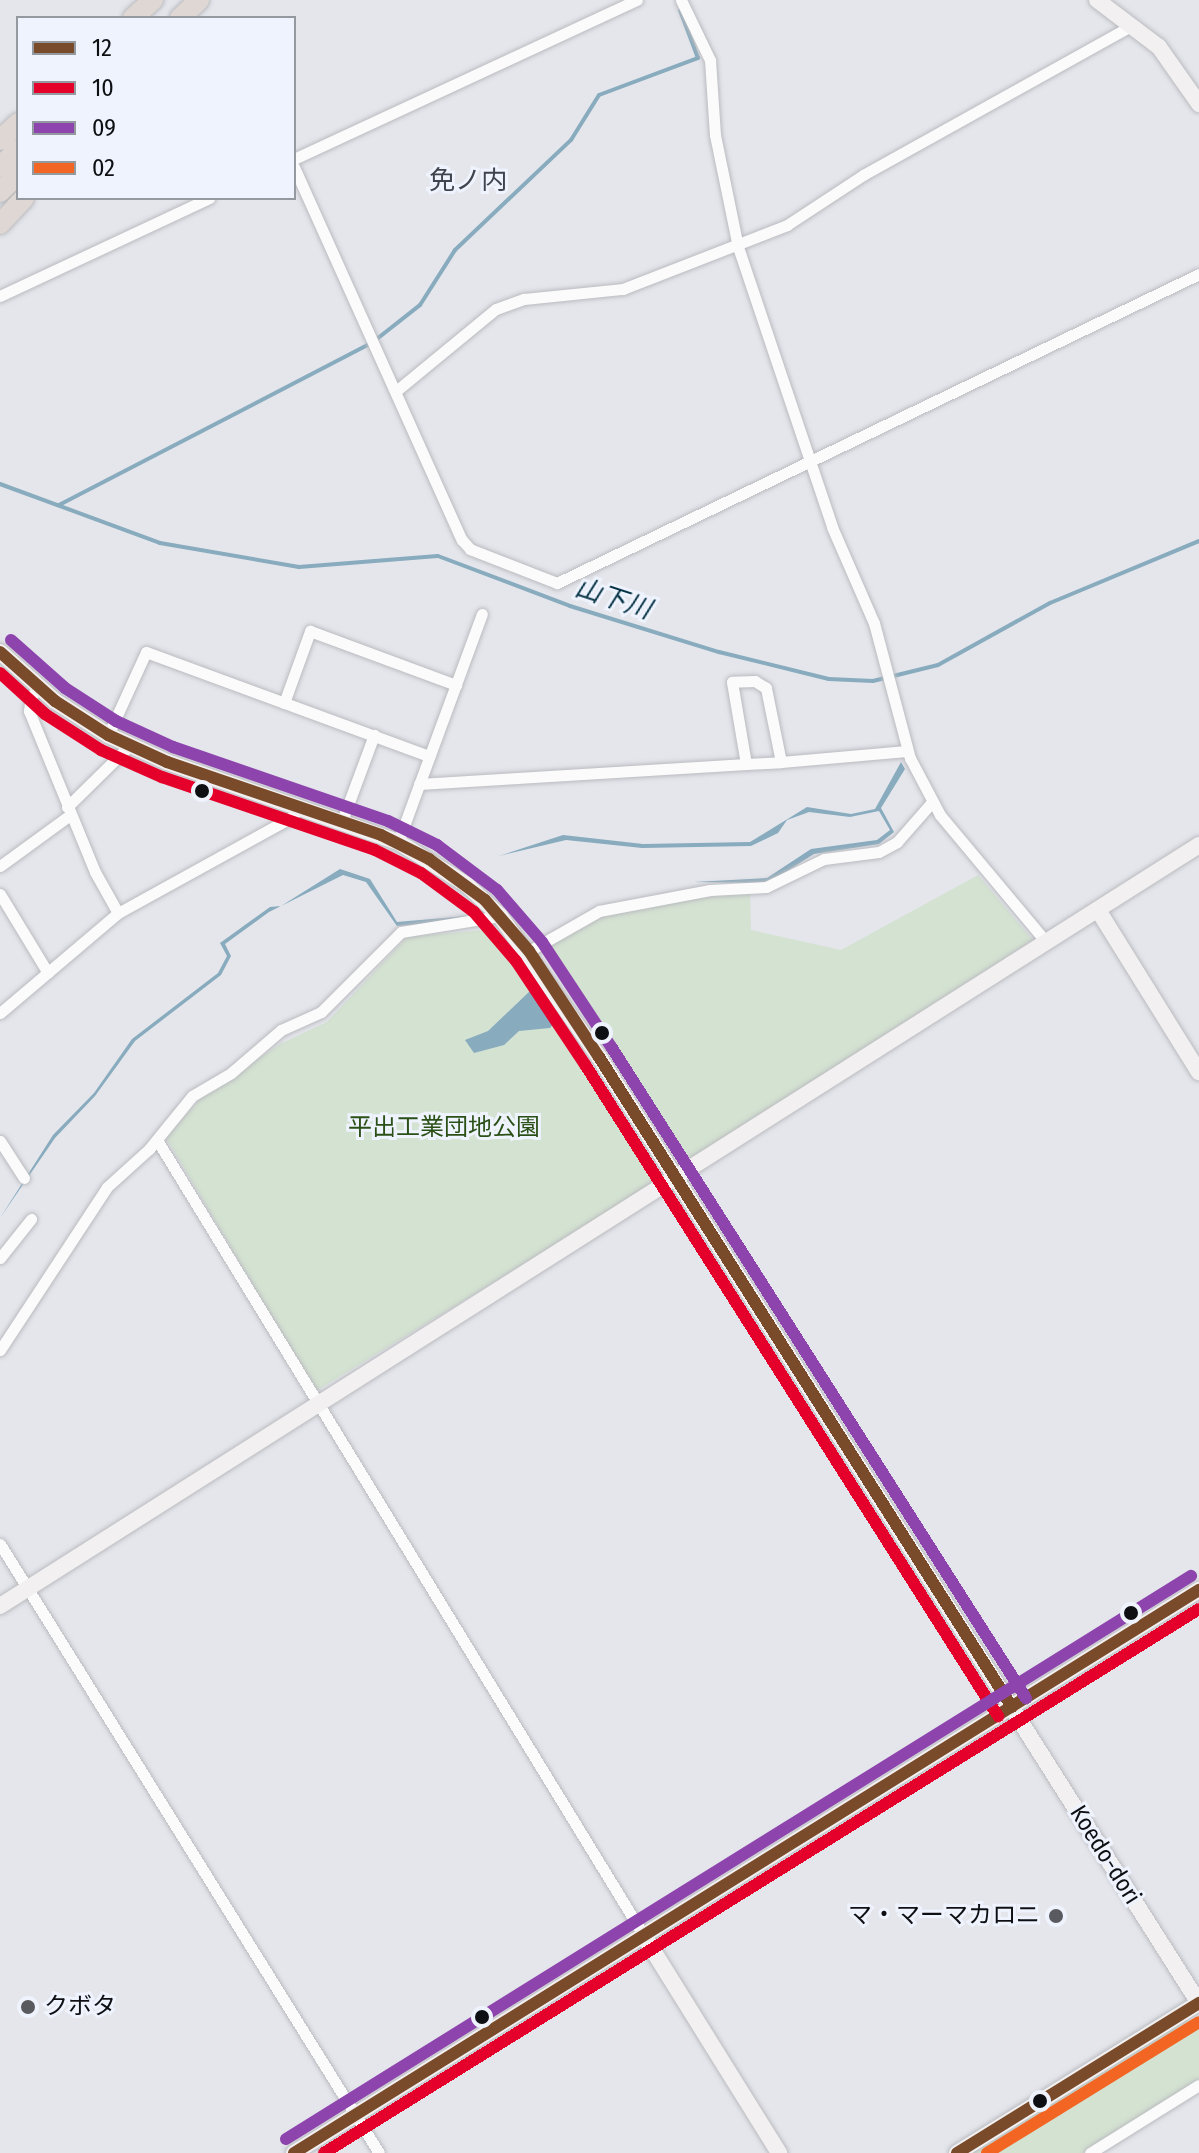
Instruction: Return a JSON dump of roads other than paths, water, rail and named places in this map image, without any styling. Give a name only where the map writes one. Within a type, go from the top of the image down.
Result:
[{"type":"highway","points":[[135,16],[153,0]]},
{"type":"highway","points":[[154,16],[171,0]]},
{"type":"highway","points":[[182,16],[199,0]]},
{"type":"highway","points":[[199,16],[214,0]]},
{"type":"highway","points":[[0,140],[16,125]]},
{"type":"highway","points":[[0,167],[16,151]]},
{"type":"highway","points":[[0,192],[16,176]]},
{"type":"highway","points":[[0,224],[22,200]]},
{"type":"street","points":[[296,158],[637,0]]},
{"type":"street","points":[[681,0],[710,60],[715,135],[738,247],[809,461],[874,623],[907,751],[932,802],[1047,943]]},
{"type":"street","points":[[1097,0],[1132,25],[1180,70],[1198,99]]},
{"type":"street","points":[[396,391],[496,309],[524,299],[623,289],[738,247],[787,225],[863,175],[1132,25]]},
{"type":"street","points":[[296,171],[462,540],[470,549],[557,583],[1199,274]]},
{"type":"street","points":[[0,296],[205,200]]},
{"type":"street","points":[[398,842],[482,614]]},
{"type":"street","points":[[284,703],[310,631],[456,685]]},
{"type":"street","name":"Koedo-dori","points":[[0,652],[39,689],[108,735],[129,746],[398,842],[467,885],[500,916],[529,951],[675,1177],[1199,2003]]},
{"type":"street","points":[[108,735],[146,652],[429,756]]},
{"type":"street","points":[[746,764],[732,682],[755,681],[766,688],[781,762]]},
{"type":"street","points":[[39,689],[31,696],[29,711],[68,811],[118,913]]},
{"type":"street","points":[[342,821],[374,735]]},
{"type":"street","points":[[0,866],[68,811],[129,746]]},
{"type":"street","points":[[419,784],[781,762],[907,751]]},
{"type":"street","points":[[529,951],[568,924],[599,911],[710,890],[766,887],[824,859],[879,852],[897,842],[932,802]]},
{"type":"street","points":[[0,1013],[118,913],[292,817],[300,807]]},
{"type":"street","points":[[0,1606],[1199,845]]},
{"type":"street","points":[[0,894],[48,973]]},
{"type":"street","points":[[1098,910],[1199,1072]]},
{"type":"street","points":[[0,1350],[107,1187],[157,1140],[192,1096],[231,1073],[281,1030],[321,1012],[401,932],[500,916]]},
{"type":"street","points":[[157,1140],[316,1406],[779,2153]]},
{"type":"street","points":[[0,1141],[24,1178]]},
{"type":"street","points":[[0,1258],[31,1219]]},
{"type":"street","points":[[0,1544],[379,2153]]},
{"type":"street","points":[[294,2153],[1199,1590]]},
{"type":"street","points":[[957,2153],[1199,2003]]},
{"type":"street","points":[[1090,2153],[1199,2085]]},
{"type":"water","points":[[901,762],[905,769],[881,808],[894,832],[879,844],[814,854],[768,883],[694,882],[767,878],[811,849],[877,840],[890,830],[879,811],[850,817],[809,812],[787,820],[778,833],[751,846],[642,848],[566,840],[499,856],[563,835],[643,844],[750,842],[807,807],[851,814],[875,809]]},
{"type":"water","points":[[340,869],[370,879],[397,922],[479,915],[481,919],[397,926],[366,882],[343,875],[281,906]]},
{"type":"water","points":[[281,906],[225,944],[231,956],[221,975],[135,1041],[95,1096],[55,1138],[0,1218],[53,1135],[94,1093],[132,1039],[218,973],[227,956],[220,943],[270,907]]},
{"type":"water","points":[[531,990],[548,997],[558,1019],[550,1028],[519,1031],[504,1045],[474,1053],[465,1040],[488,1031]]},
{"type":"waterway","points":[[59,505],[373,342],[420,305],[455,250],[571,140],[599,95],[698,58],[680,10]]},
{"type":"waterway","name":"山下川","points":[[0,484],[160,543],[299,567],[438,556],[570,606],[719,652],[829,679],[873,681],[938,665],[1050,603],[1199,541]]},
{"type":"place","name":"マ・マーマカロニ","points":[[1056,1916]]},
{"type":"place","name":"クボタ","points":[[28,2007]]},
{"type":"district","name":"免ノ内","points":[[468,181]]},
{"type":"park label","name":"平出工業団地公園","points":[[444,1128]]}]
